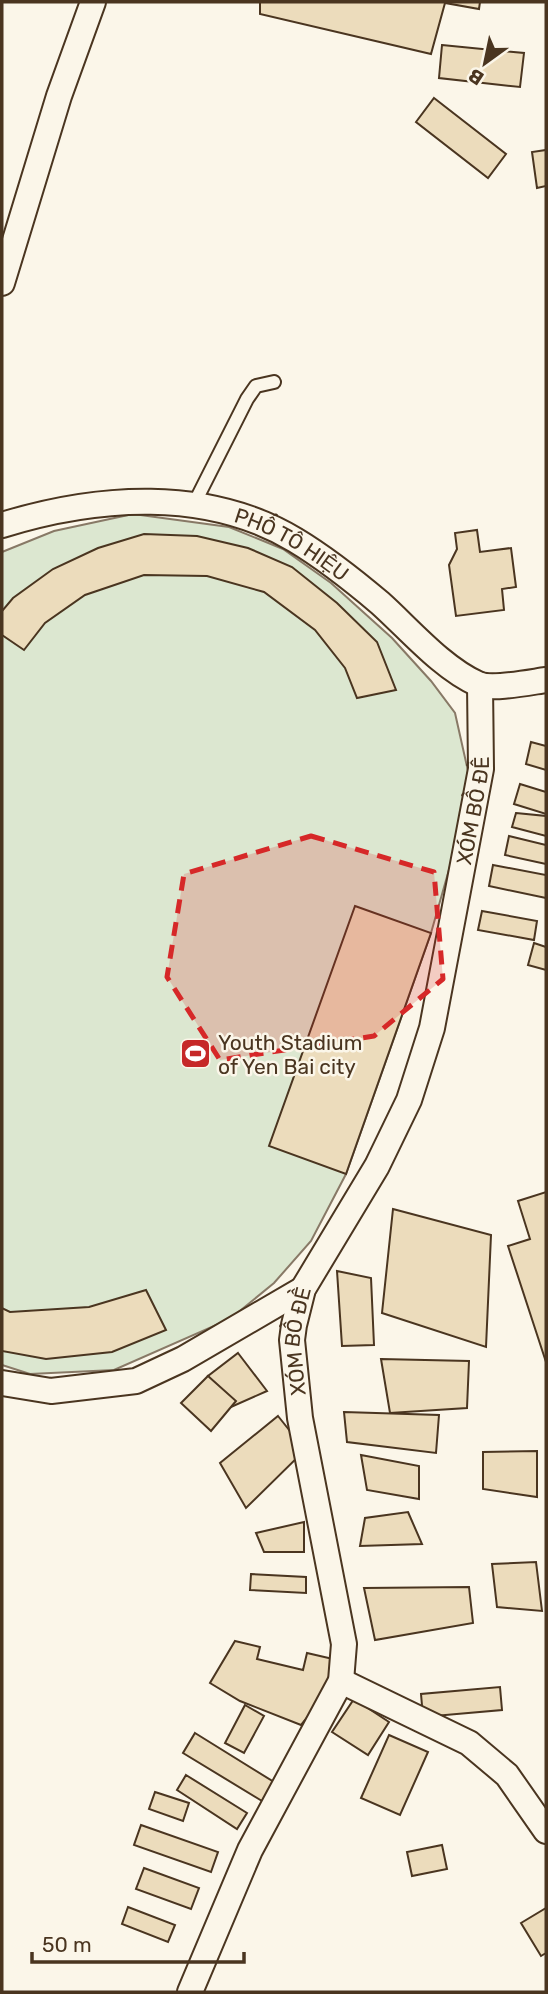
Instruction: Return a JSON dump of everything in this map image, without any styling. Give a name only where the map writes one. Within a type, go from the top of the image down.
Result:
[{"type":"street","points":[[2,283],[59,96],[93,2]]},
{"type":"street","name":"PHỐ TÔ HIỆU","points":[[2,525],[81,505],[123,501],[192,506],[238,514],[294,539],[380,603],[422,644],[480,685]]},
{"type":"street","points":[[480,685],[546,680]]},
{"type":"street","name":"XÓM BỒ ĐỀ","points":[[190,1992],[250,1850],[341,1681],[344,1644],[313,1494],[292,1340],[303,1289],[377,1166],[409,1100],[432,1028],[481,769],[480,685]]},
{"type":"street","points":[[2,1383],[51,1391],[136,1381],[183,1359],[303,1289]]},
{"type":"street","points":[[341,1681],[469,1743],[508,1775],[546,1831]]},
{"type":"lane","points":[[192,506],[256,386],[274,382]]},
{"type":"highlighted area","points":[[311,836],[434,872],[443,979],[374,1036],[220,1060],[167,977],[184,874]]},
{"type":"green space","name":"Youth Stadium of Yen Bai city","points":[[133,514],[229,527],[283,549],[331,583],[392,638],[431,681],[455,713],[468,771],[458,838],[431,933],[346,1174],[311,1241],[274,1283],[230,1319],[114,1370],[30,1374],[2,1365],[2,552],[54,531]]},
{"type":"building","points":[[260,2],[480,2],[479,9],[445,3],[431,54],[260,14]]},
{"type":"building","points":[[442,45],[524,53],[520,87],[439,78]]},
{"type":"building","points":[[434,98],[506,154],[488,178],[416,122]]},
{"type":"building","points":[[546,150],[546,186],[537,188],[532,152]]},
{"type":"building","points":[[477,530],[480,552],[511,548],[516,587],[502,589],[504,610],[456,616],[449,565],[457,549],[455,533]]},
{"type":"building","points":[[144,534],[197,536],[248,548],[292,567],[337,603],[377,642],[396,690],[357,698],[345,668],[315,630],[264,592],[207,576],[144,575],[85,595],[45,623],[24,650],[2,635],[2,611],[13,598],[53,569],[98,548]]},
{"type":"building","points":[[531,742],[546,746],[546,770],[526,764]]},
{"type":"building","points":[[520,784],[546,792],[546,814],[514,804]]},
{"type":"building","points":[[516,813],[546,816],[546,836],[512,827]]},
{"type":"building","points":[[509,836],[546,845],[546,864],[505,855]]},
{"type":"building","points":[[493,865],[546,875],[546,898],[489,886]]},
{"type":"building","points":[[355,906],[431,933],[346,1174],[269,1146]]},
{"type":"building","points":[[482,911],[537,921],[534,940],[478,930]]},
{"type":"building","points":[[534,943],[546,947],[546,970],[528,965]]},
{"type":"building","points":[[546,1192],[546,1362],[508,1246],[530,1239],[518,1201]]},
{"type":"building","points":[[393,1209],[491,1235],[486,1347],[382,1313]]},
{"type":"building","points":[[337,1271],[371,1278],[374,1345],[342,1346]]},
{"type":"building","points":[[146,1290],[166,1330],[112,1352],[46,1359],[2,1351],[2,1308],[10,1312],[89,1307]]},
{"type":"building","points":[[238,1353],[267,1391],[231,1407],[208,1376]]},
{"type":"building","points":[[381,1359],[469,1361],[467,1408],[390,1413]]},
{"type":"building","points":[[208,1376],[236,1401],[211,1431],[181,1403]]},
{"type":"building","points":[[344,1412],[439,1415],[436,1453],[347,1442]]},
{"type":"building","points":[[278,1416],[305,1450],[246,1508],[220,1463]]},
{"type":"building","points":[[537,1451],[537,1497],[483,1489],[483,1452]]},
{"type":"building","points":[[361,1455],[419,1466],[419,1499],[367,1490]]},
{"type":"building","points":[[408,1512],[422,1544],[360,1546],[365,1518]]},
{"type":"building","points":[[304,1522],[304,1552],[264,1552],[256,1533]]},
{"type":"building","points":[[536,1562],[542,1611],[497,1607],[492,1564]]},
{"type":"building","points":[[251,1574],[306,1577],[306,1593],[250,1590]]},
{"type":"building","points":[[469,1587],[473,1623],[375,1640],[364,1588]]},
{"type":"building","points":[[235,1641],[260,1647],[257,1659],[303,1670],[307,1653],[333,1659],[324,1697],[301,1725],[240,1701],[210,1683]]},
{"type":"building","points":[[500,1687],[502,1710],[423,1717],[421,1694]]},
{"type":"building","points":[[354,1699],[389,1722],[368,1755],[332,1732]]},
{"type":"building","points":[[245,1705],[264,1716],[244,1753],[225,1743]]},
{"type":"building","points":[[195,1733],[274,1782],[262,1801],[183,1753]]},
{"type":"building","points":[[389,1735],[428,1752],[400,1815],[361,1798]]},
{"type":"building","points":[[186,1775],[247,1813],[237,1829],[177,1790]]},
{"type":"building","points":[[155,1792],[189,1803],[183,1821],[149,1809]]},
{"type":"building","points":[[141,1825],[218,1852],[211,1872],[134,1845]]},
{"type":"building","points":[[442,1845],[447,1869],[412,1876],[407,1852]]},
{"type":"building","points":[[144,1868],[199,1888],[191,1909],[136,1889]]},
{"type":"building","points":[[128,1907],[175,1925],[168,1942],[122,1924]]},
{"type":"building","points":[[546,1908],[546,1953],[541,1956],[521,1923]]},
{"type":"place","name":"Youth Stadium of Yen Bai city","points":[[195,1054]]}]
